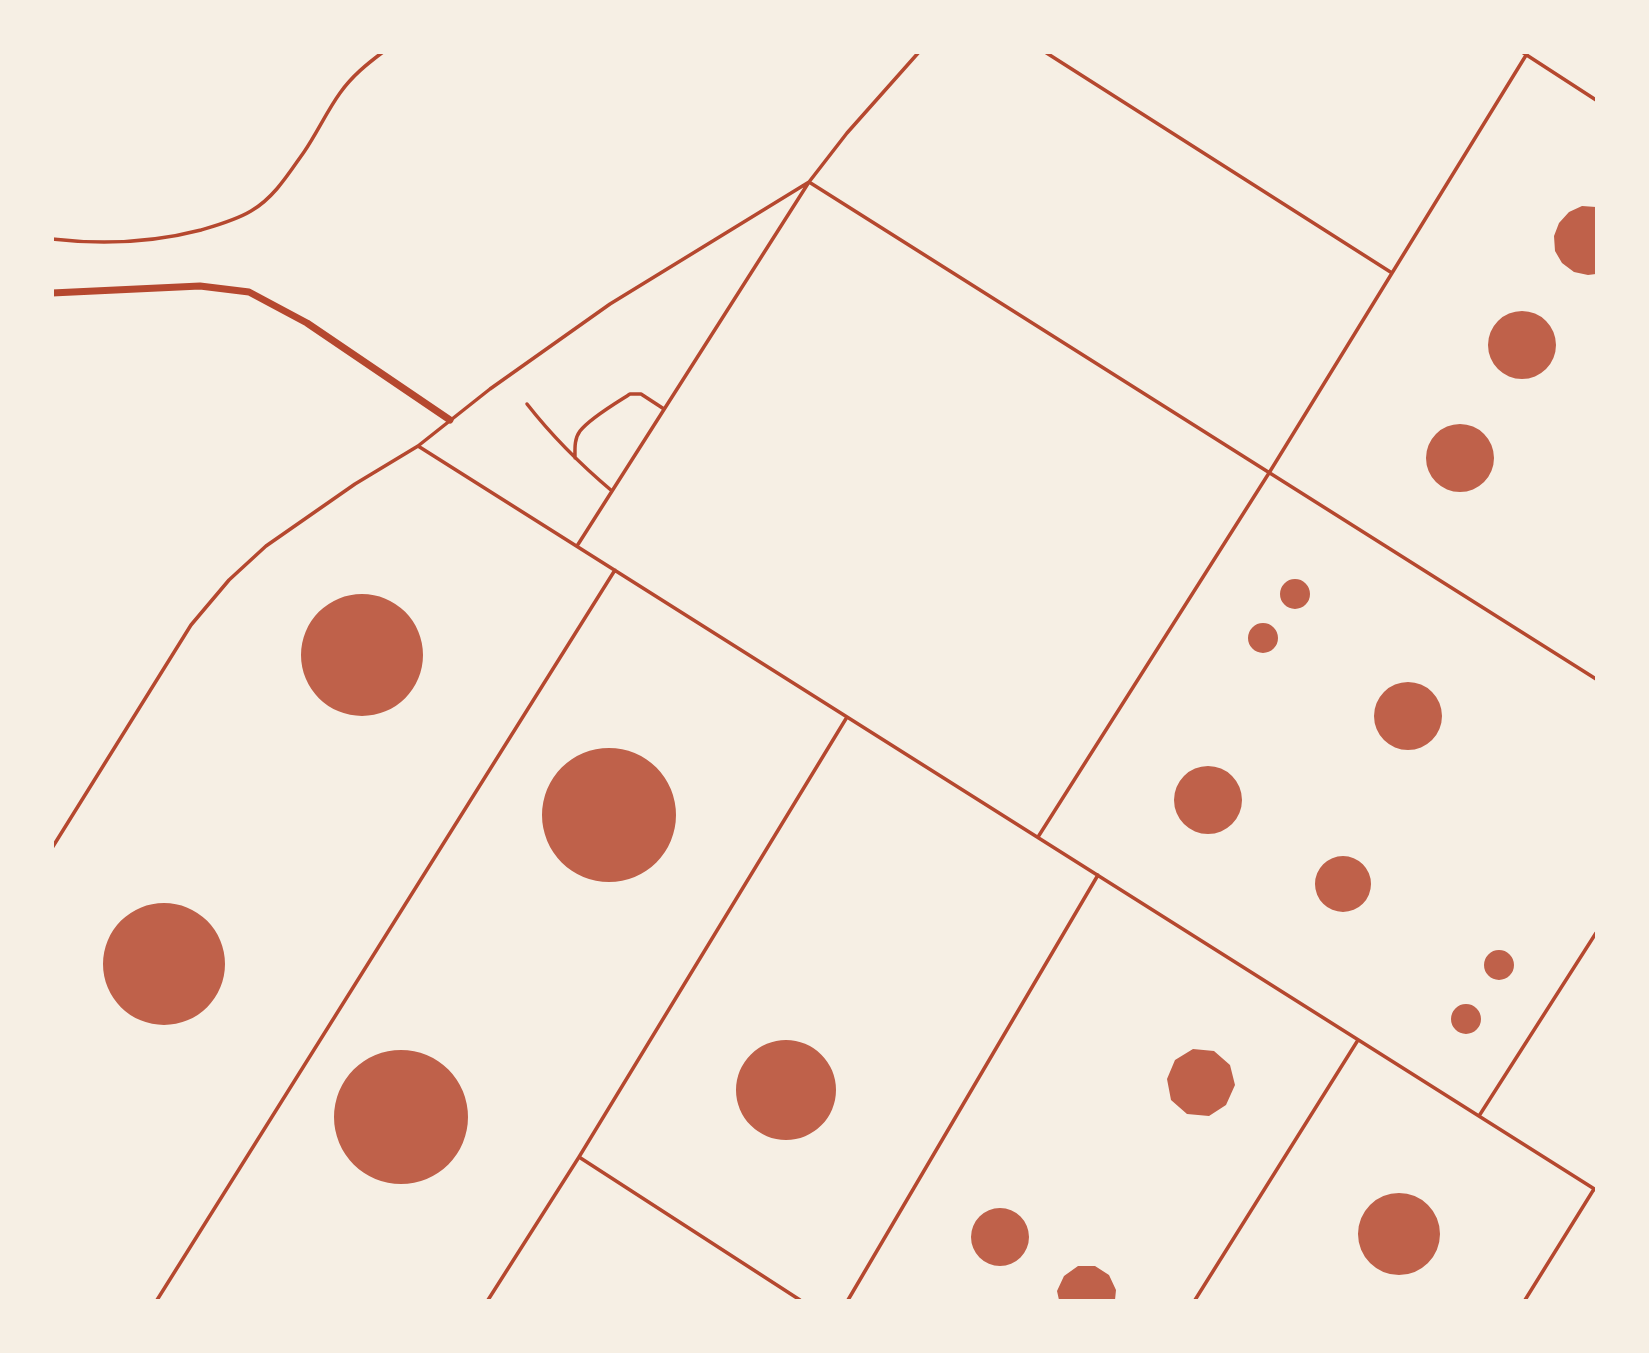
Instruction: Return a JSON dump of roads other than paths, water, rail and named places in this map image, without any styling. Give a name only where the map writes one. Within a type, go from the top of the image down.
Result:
[{"type":"street","points":[[52,293],[200,286],[249,292],[307,323],[450,420]]},
{"type":"lane","points":[[52,239],[84,243],[138,242],[220,225],[252,211],[277,189],[306,149],[341,92],[362,68],[383,52]]},
{"type":"lane","points":[[577,546],[809,182],[919,52]]},
{"type":"lane","points":[[1045,52],[1392,273]]},
{"type":"lane","points":[[1038,838],[1269,472],[1526,53],[1597,100]]},
{"type":"lane","points":[[52,848],[191,625],[229,580],[266,546],[355,484],[418,446],[490,389],[610,304],[809,182]]},
{"type":"lane","points":[[809,182],[1597,679]]},
{"type":"lane","points":[[575,458],[574,444],[580,431],[630,394],[641,394],[664,410]]},
{"type":"lane","points":[[527,404],[548,431],[612,491]]},
{"type":"lane","points":[[418,446],[1595,1190],[1525,1300]]},
{"type":"lane","points":[[157,1300],[615,570]]},
{"type":"lane","points":[[488,1300],[579,1157],[847,716]]},
{"type":"lane","points":[[848,1300],[1098,875]]},
{"type":"lane","points":[[1479,1116],[1597,933]]},
{"type":"lane","points":[[1195,1300],[1358,1040]]},
{"type":"lane","points":[[579,1157],[800,1300]]}]
